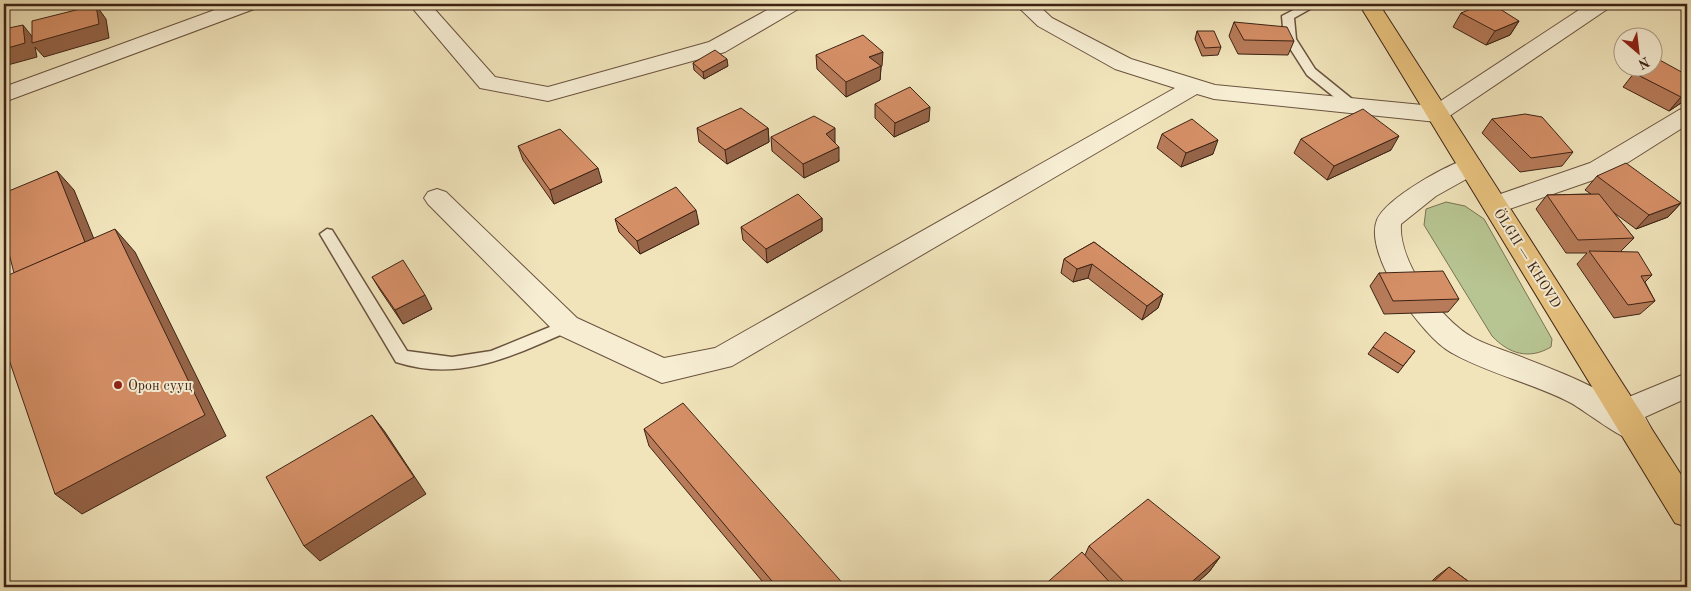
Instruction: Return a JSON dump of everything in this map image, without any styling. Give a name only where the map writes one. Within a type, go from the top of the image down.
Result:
[{"type":"highway","name":"ÖLGII — KHOVD","points":[[1369,4],[1687,512]]},
{"type":"street","points":[[4,95],[250,4]]},
{"type":"street","points":[[419,4],[488,83],[548,94],[717,47],[793,4]]},
{"type":"street","points":[[1025,4],[1045,22],[1123,64],[1214,92],[1437,114],[1602,4]]},
{"type":"street","points":[[437,198],[567,326],[662,371],[722,358],[1195,86]]},
{"type":"street","points":[[1495,205],[1599,168],[1687,115]]},
{"type":"street","points":[[1470,166],[1428,187],[1406,203],[1389,221],[1388,242],[1418,303],[1445,334],[1461,345],[1581,394],[1631,420],[1687,385]]},
{"type":"lane","points":[[1313,4],[1288,16],[1290,39],[1312,72],[1353,106]]},
{"type":"lane","points":[[327,234],[402,357],[452,364],[493,357],[567,326]]},
{"type":"green space","points":[[1446,202],[1465,206],[1484,219],[1552,339],[1551,347],[1535,353],[1520,353],[1505,347],[1492,336],[1424,225],[1426,209]]},
{"type":"building","points":[[1483,4],[1492,4],[1519,21],[1495,31],[1461,13]]},
{"type":"building","points":[[96,5],[99,24],[32,43],[32,21]]},
{"type":"building","points":[[1234,22],[1287,27],[1294,41],[1244,40]]},
{"type":"building","points":[[23,25],[25,43],[4,49],[4,29]]},
{"type":"building","points":[[1197,31],[1214,31],[1221,47],[1205,48]]},
{"type":"building","points":[[863,35],[883,52],[869,57],[881,66],[846,82],[816,55]]},
{"type":"building","points":[[715,50],[727,59],[703,72],[693,63]]},
{"type":"building","points":[[1664,62],[1687,75],[1687,93],[1681,97],[1644,78],[1664,78]]},
{"type":"building","points":[[910,87],[930,107],[895,123],[875,104]]},
{"type":"building","points":[[741,108],[768,128],[725,150],[697,128]]},
{"type":"building","points":[[1363,109],[1399,136],[1334,166],[1301,139]]},
{"type":"building","points":[[1525,114],[1542,117],[1573,152],[1531,158],[1492,119]]},
{"type":"building","points":[[814,116],[835,128],[826,134],[839,147],[803,164],[771,137]]},
{"type":"building","points":[[1192,119],[1218,140],[1186,153],[1162,134]]},
{"type":"building","points":[[560,129],[598,168],[550,190],[518,146]]},
{"type":"building","points":[[1626,163],[1681,203],[1649,215],[1597,176]]},
{"type":"building","points":[[57,171],[85,242],[14,273],[4,234],[4,193]]},
{"type":"building","points":[[676,187],[696,210],[637,241],[615,219]]},
{"type":"building","points":[[798,194],[822,218],[766,249],[741,227]]},
{"type":"building","points":[[1599,194],[1634,238],[1578,240],[1547,195]]},
{"type":"building","name":"Орон сууц","points":[[115,229],[205,415],[55,494],[4,345],[4,277]]},
{"type":"building","points":[[1094,242],[1163,294],[1147,306],[1092,264],[1077,269],[1064,259]]},
{"type":"building","points":[[1589,251],[1638,252],[1652,275],[1641,276],[1655,301],[1628,305]]},
{"type":"building","points":[[403,260],[425,295],[395,310],[372,277]]},
{"type":"building","points":[[1443,271],[1459,299],[1393,301],[1379,273]]},
{"type":"building","points":[[1385,332],[1415,351],[1403,366],[1373,347]]},
{"type":"building","points":[[683,403],[846,587],[777,587],[644,429]]},
{"type":"building","points":[[372,415],[414,477],[304,546],[266,477]]},
{"type":"building","points":[[1148,499],[1220,557],[1186,587],[1129,587],[1089,546]]},
{"type":"building","points":[[1082,552],[1114,587],[1042,587]]},
{"type":"building","points":[[1449,567],[1476,587],[1428,587]]},
{"type":"place","name":"Орон сууц","points":[[118,385]]}]
